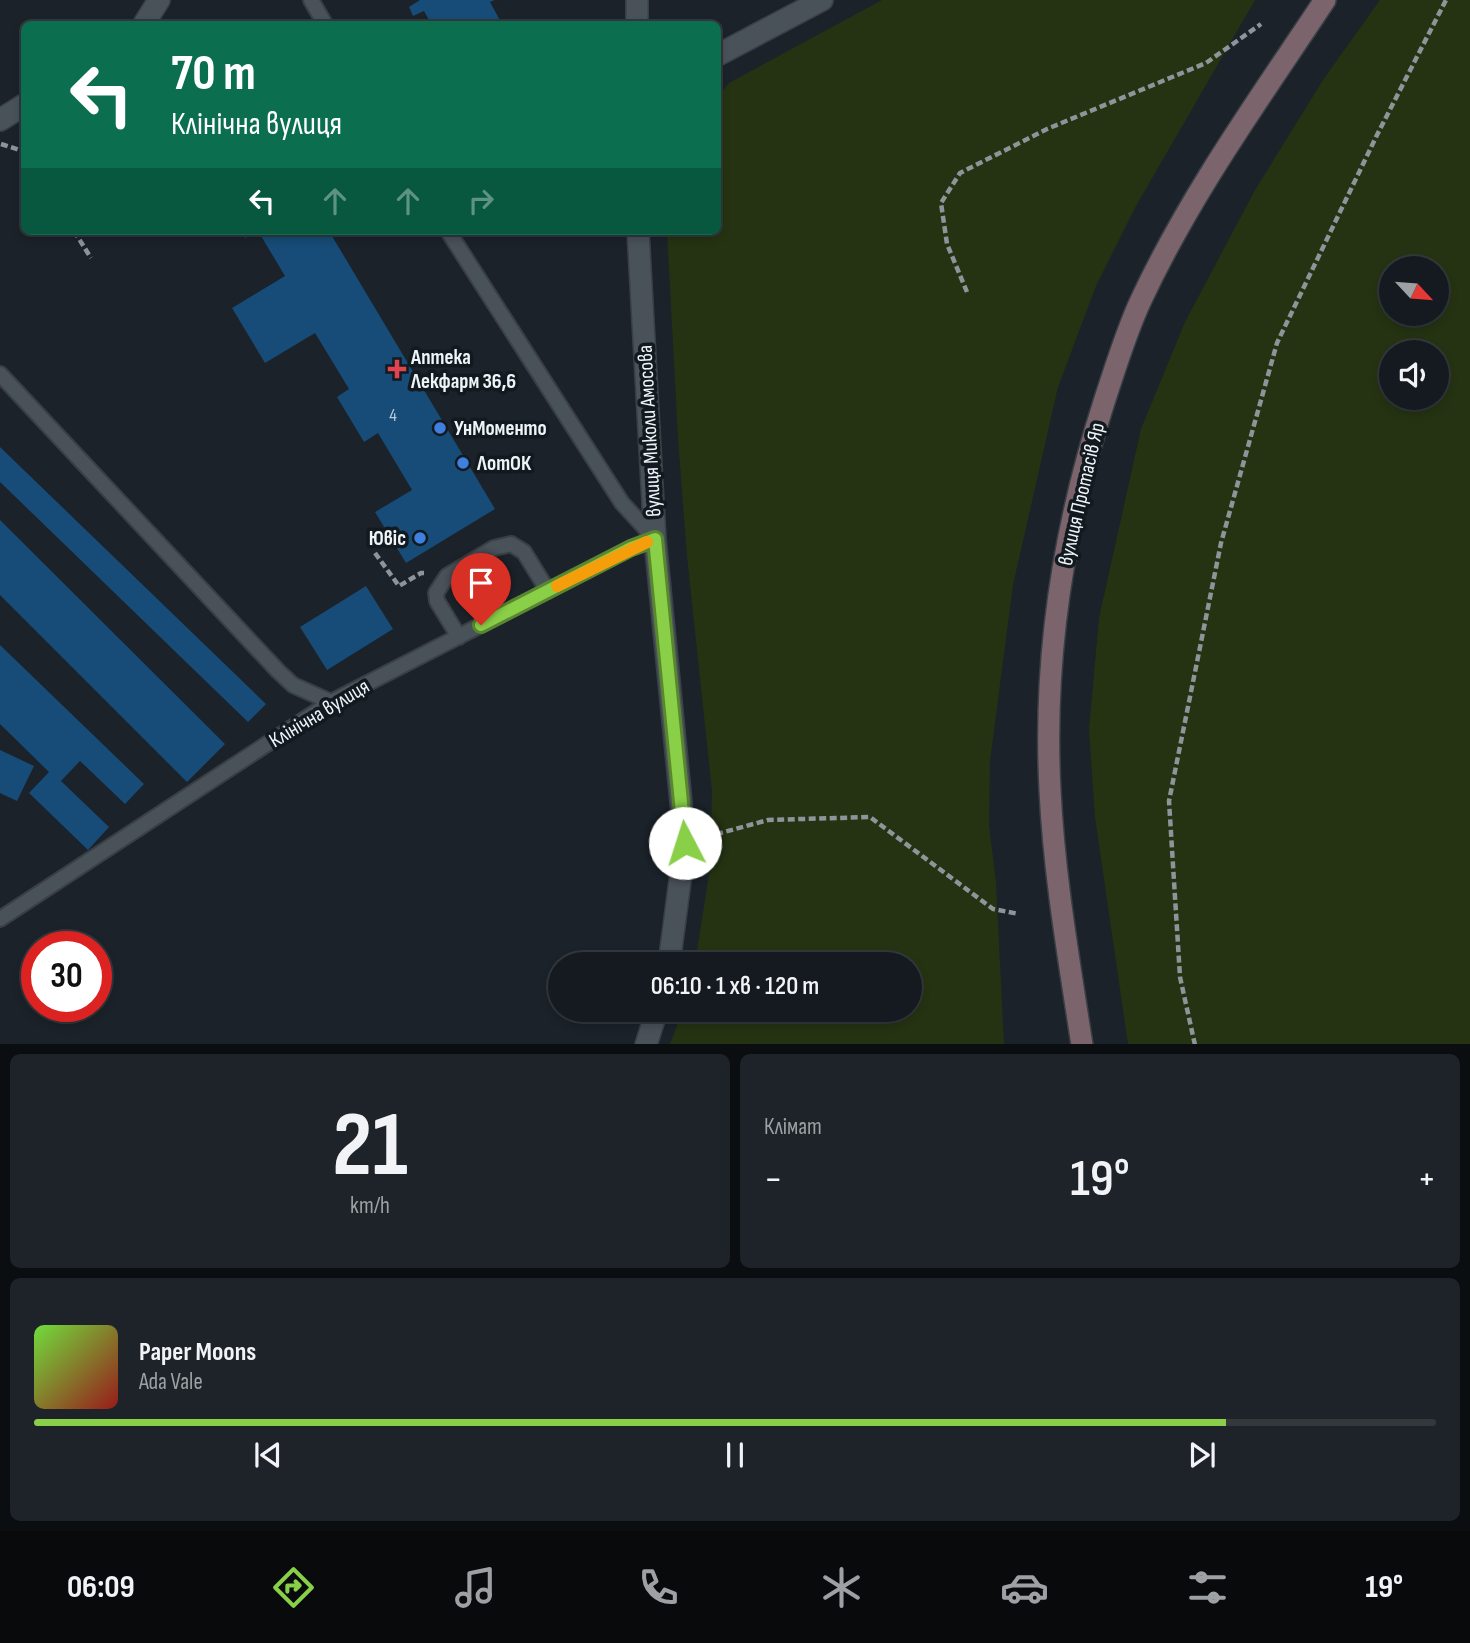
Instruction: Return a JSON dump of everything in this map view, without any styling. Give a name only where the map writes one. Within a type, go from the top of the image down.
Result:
[{"type":"main road","name":"вулиця Протасів Яр","points":[[1082,1044],[1061,901],[1050,791],[1049,717],[1053,638],[1073,513],[1084,464],[1141,300],[1171,242],[1199,190],[1325,0]]},
{"type":"street","points":[[146,21],[159,0]]},
{"type":"street","points":[[637,0],[637,21]]},
{"type":"street","points":[[721,53],[822,0]]},
{"type":"street","points":[[0,120],[21,107]]},
{"type":"street","name":"вулиця Миколи Амосова","points":[[638,235],[655,539],[685,843],[671,952]]},
{"type":"street","points":[[646,1044],[653,1022]]},
{"type":"lane","points":[[310,0],[323,21]]},
{"type":"lane","points":[[453,235],[622,503],[655,539]]},
{"type":"lane","points":[[0,374],[278,671],[293,685],[331,702]]},
{"type":"lane","name":"Клінічна вулиця","points":[[0,919],[331,702],[631,548],[655,539]]},
{"type":"lane","points":[[459,637],[436,593],[447,576],[494,548],[510,544],[524,552],[548,591]]},
{"type":"path","points":[[1195,1044],[1180,977],[1169,801],[1221,543],[1277,343],[1377,135],[1446,0]]},
{"type":"path","points":[[967,292],[947,244],[941,203],[960,173],[1048,129],[1206,63],[1261,24]]},
{"type":"path","points":[[0,144],[21,151]]},
{"type":"path","points":[[77,235],[91,258]]},
{"type":"path","points":[[375,553],[399,586],[421,573],[447,576]]},
{"type":"path","points":[[685,843],[768,821],[870,817],[993,909],[1019,914]]},
{"type":"green space","points":[[882,0],[1255,0],[1136,206],[1096,286],[1058,387],[1013,585],[990,761],[989,825],[996,883],[1004,1044],[670,1044],[678,1022],[922,1022],[922,952],[697,952],[710,868],[712,791],[687,556],[667,235],[721,235],[721,92],[729,83]]},
{"type":"green space","points":[[1380,0],[1470,0],[1470,1044],[1128,1044],[1095,817],[1089,730],[1099,618],[1141,429],[1185,322],[1255,190],[1323,80]]},
{"type":"building","points":[[420,0],[495,0],[490,2],[500,21],[429,21],[424,11],[413,16],[409,7]]},
{"type":"building","points":[[260,235],[331,235],[495,509],[406,563],[375,512],[412,490],[378,433],[364,442],[337,397],[349,389],[315,333],[265,363],[232,308],[285,276]]},
{"type":"building","points":[[0,447],[266,704],[248,722],[0,482]]},
{"type":"building","points":[[0,520],[225,744],[187,782],[0,595]]},
{"type":"building","points":[[366,586],[393,629],[327,670],[300,627]]},
{"type":"building","points":[[0,645],[144,784],[125,804],[80,761],[61,781],[109,827],[88,850],[29,793],[49,772],[0,724]]},
{"type":"building","points":[[0,750],[34,766],[17,801],[0,793]]},
{"type":"slow traffic","points":[[557,586],[647,542]]},
{"type":"place","name":"Аптека Лекфарм 36,6","points":[[397,369]]},
{"type":"place","name":"УнМоменто","points":[[440,428]]},
{"type":"place","name":"ЛотОК","points":[[463,463]]},
{"type":"place","name":"Ювіс","points":[[420,538]]},
{"type":"route","points":[[481,625],[631,548],[655,539],[685,843]]}]
